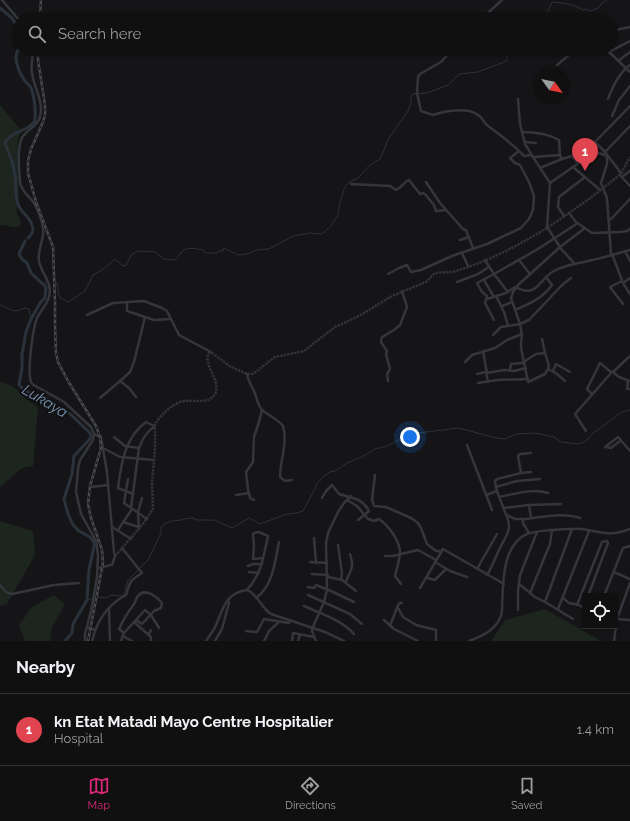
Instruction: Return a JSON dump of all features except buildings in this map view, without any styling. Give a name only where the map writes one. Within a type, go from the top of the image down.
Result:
[{"type":"street","points":[[2,0],[12,12]]},
{"type":"street","points":[[489,12],[502,0]]},
{"type":"street","points":[[618,30],[630,27]]},
{"type":"street","points":[[618,47],[630,40]]},
{"type":"street","points":[[618,61],[630,52]]},
{"type":"street","points":[[33,56],[31,66],[39,95],[40,117],[38,122],[24,135],[20,141],[20,183],[22,189],[36,207],[43,228],[38,257],[39,264],[45,273],[50,290],[48,299],[38,317],[35,327],[30,358],[30,380],[32,384],[64,402],[91,427],[94,434],[93,440],[80,460],[76,492],[81,514],[96,540],[98,555],[98,568],[94,595],[85,641]]},
{"type":"street","points":[[446,56],[441,62],[420,74],[418,77],[417,93],[421,111],[433,115],[451,110],[477,114],[526,157],[560,156]]},
{"type":"street","points":[[557,65],[568,56]]},
{"type":"street","points":[[613,56],[630,72]]},
{"type":"street","points":[[608,99],[614,84],[630,65]]},
{"type":"street","points":[[612,116],[618,100],[630,86]]},
{"type":"street","points":[[518,98],[522,132],[525,142],[532,156],[550,183],[547,227],[560,247],[575,264]]},
{"type":"street","points":[[630,106],[595,142],[605,152],[630,186]]},
{"type":"street","points":[[605,152],[630,126]]},
{"type":"street","points":[[522,132],[535,132],[559,140],[560,156],[562,159]]},
{"type":"street","points":[[525,142],[536,143]]},
{"type":"street","points":[[388,274],[407,265],[411,272],[420,270],[489,243],[521,228],[532,214],[534,196],[529,182],[520,165],[510,158],[520,151]]},
{"type":"street","points":[[550,183],[586,158],[599,153],[607,156]]},
{"type":"street","points":[[540,168],[572,156],[578,164]]},
{"type":"street","points":[[607,156],[607,164],[601,183],[607,198],[612,254],[622,282],[630,294]]},
{"type":"street","points":[[573,167],[600,190]]},
{"type":"street","points":[[621,175],[630,171]]},
{"type":"street","points":[[564,216],[558,207],[559,197],[585,176]]},
{"type":"street","points":[[351,184],[390,186],[396,190],[400,189],[405,182],[409,180],[420,194],[425,194],[434,205],[436,212],[446,210]]},
{"type":"street","points":[[426,182],[440,203],[463,229],[466,230],[473,248]]},
{"type":"street","points":[[609,219],[613,217],[630,199]]},
{"type":"street","points":[[569,213],[578,223],[595,234],[625,231],[630,228]]},
{"type":"street","points":[[494,320],[486,302],[487,296],[482,292],[477,284],[554,239],[578,223]]},
{"type":"street","points":[[528,379],[521,344],[522,334],[520,324],[511,297],[516,288],[530,274],[560,247],[585,228]]},
{"type":"street","points":[[460,240],[468,237]]},
{"type":"street","points":[[487,300],[516,288],[524,291],[530,291],[558,269],[630,250]]},
{"type":"street","points":[[625,252],[630,261]]},
{"type":"street","points":[[462,253],[468,266]]},
{"type":"street","points":[[485,260],[508,292]]},
{"type":"street","points":[[519,260],[530,274]]},
{"type":"street","points":[[457,282],[478,274],[489,267]]},
{"type":"street","points":[[515,310],[534,301],[548,290],[552,285],[546,277]]},
{"type":"street","points":[[493,334],[498,329],[520,324],[533,317],[556,291],[571,278]]},
{"type":"street","points":[[623,304],[610,287],[630,278]]},
{"type":"street","points":[[484,280],[501,306],[508,326]]},
{"type":"street","points":[[388,381],[387,374],[390,369],[386,354],[387,351],[381,342],[382,337],[400,325],[407,307],[402,291]]},
{"type":"street","points":[[87,315],[111,304],[144,301],[167,311],[179,335],[211,352]]},
{"type":"street","points":[[501,306],[512,302]]},
{"type":"street","points":[[127,303],[127,310],[145,317],[154,320],[171,319]]},
{"type":"street","points":[[100,398],[131,371],[145,317]]},
{"type":"street","points":[[465,362],[472,355],[495,348],[506,340],[522,334]]},
{"type":"street","points":[[478,383],[528,379],[528,382],[546,373],[548,368],[542,339]]},
{"type":"street","points":[[483,351],[488,382]]},
{"type":"street","points":[[510,370],[511,364],[524,362],[538,353],[545,353]]},
{"type":"street","points":[[523,356],[530,358]]},
{"type":"street","points":[[586,431],[575,414],[613,371],[630,356]]},
{"type":"street","points":[[592,394],[587,389],[600,363],[618,376],[629,381],[627,389],[630,389]]},
{"type":"street","points":[[553,371],[556,364],[570,372]]},
{"type":"street","points":[[477,374],[526,368]]},
{"type":"street","points":[[548,368],[565,381]]},
{"type":"street","points":[[247,374],[248,381],[254,389],[257,402],[262,410],[282,424],[284,431],[284,456],[280,470],[280,477],[285,481],[292,480]]},
{"type":"street","points":[[120,381],[128,387],[136,397]]},
{"type":"street","points":[[254,500],[250,498],[246,483],[246,472],[253,462],[254,437],[262,410]]},
{"type":"street","points":[[118,530],[132,508],[139,448],[142,440],[154,427],[145,422],[127,446],[122,457],[117,488],[133,494]]},
{"type":"street","points":[[94,434],[101,437],[103,448],[115,556],[112,565],[108,565],[104,568],[98,568]]},
{"type":"street","points":[[114,437],[127,446],[139,448]]},
{"type":"street","points":[[620,441],[611,448],[606,447],[617,438],[620,441],[630,451]]},
{"type":"street","points":[[467,445],[492,510]]},
{"type":"street","points":[[103,448],[122,457],[154,460]]},
{"type":"street","points":[[521,473],[518,456],[520,454],[531,453]]},
{"type":"street","points":[[487,575],[495,562],[498,550],[507,535],[509,524],[494,482],[497,479],[531,472]]},
{"type":"street","points":[[372,503],[375,475]]},
{"type":"street","points":[[128,479],[124,503],[147,519]]},
{"type":"street","points":[[496,487],[517,481],[540,479]]},
{"type":"street","points":[[91,487],[108,485]]},
{"type":"street","points":[[322,498],[332,485],[339,494],[351,496],[361,501],[369,511],[358,520]]},
{"type":"street","points":[[486,495],[497,491]]},
{"type":"street","points":[[499,496],[540,491],[548,493]]},
{"type":"street","points":[[236,495],[249,493]]},
{"type":"street","points":[[316,641],[312,630],[324,602],[327,590],[328,576],[326,540],[338,512],[351,496]]},
{"type":"street","points":[[123,522],[139,528],[138,512],[142,498]]},
{"type":"street","points":[[347,500],[357,506],[370,520],[374,521],[378,519],[386,525],[398,545],[400,554],[395,576],[400,584]]},
{"type":"street","points":[[365,506],[372,503]]},
{"type":"street","points":[[372,503],[375,506],[386,507],[411,518],[418,523],[427,544],[436,551],[442,551],[444,549],[504,584]]},
{"type":"street","points":[[504,508],[529,505],[561,504]]},
{"type":"street","points":[[529,505],[531,518]]},
{"type":"street","points":[[506,515],[515,519],[569,515],[580,518]]},
{"type":"street","points":[[524,519],[522,523],[529,533]]},
{"type":"street","points":[[112,527],[131,539]]},
{"type":"street","points":[[545,602],[572,529]]},
{"type":"street","points":[[469,641],[481,637],[498,623],[501,615],[505,566],[510,550],[517,540],[529,533],[538,531],[572,529],[609,534],[630,529]]},
{"type":"street","points":[[530,593],[550,544],[552,530]]},
{"type":"street","points":[[518,610],[519,584],[524,566],[538,531]]},
{"type":"street","points":[[558,609],[589,531]]},
{"type":"street","points":[[206,641],[214,629],[223,607],[228,600],[236,594],[247,590],[259,573],[262,564],[267,535],[260,532],[254,533],[254,559],[263,558]]},
{"type":"street","points":[[477,569],[497,534]]},
{"type":"street","points":[[314,538],[316,562]]},
{"type":"street","points":[[577,605],[602,542],[606,541],[608,543],[603,559],[589,593]]},
{"type":"street","points":[[256,598],[268,586],[276,560],[279,542]]},
{"type":"street","points":[[338,545],[342,573],[341,579]]},
{"type":"street","points":[[605,593],[623,548],[630,546]]},
{"type":"street","points":[[92,641],[99,619],[109,607],[127,594],[129,584],[133,579],[142,573],[122,548]]},
{"type":"street","points":[[385,556],[393,556],[418,550],[446,569],[467,577]]},
{"type":"street","points":[[420,588],[442,551]]},
{"type":"street","points":[[346,582],[353,564],[350,554]]},
{"type":"street","points":[[310,562],[327,563]]},
{"type":"street","points":[[248,566],[253,564],[262,564]]},
{"type":"street","points":[[427,578],[435,580],[446,569]]},
{"type":"street","points":[[249,572],[259,573]]},
{"type":"street","points":[[614,572],[630,578]]},
{"type":"street","points":[[312,574],[341,579],[356,591]]},
{"type":"street","points":[[0,585],[6,592],[12,594],[54,585],[79,583]]},
{"type":"street","points":[[618,615],[629,590],[630,583]]},
{"type":"street","points":[[519,584],[530,593],[573,619]]},
{"type":"street","points":[[308,587],[314,588],[316,585],[354,602]]},
{"type":"street","points":[[247,590],[252,592],[268,612],[313,627],[344,641]]},
{"type":"street","points":[[132,641],[119,630],[122,621],[136,601],[137,597],[141,593],[148,592],[162,603],[161,608],[142,624],[135,621]]},
{"type":"street","points":[[308,595],[351,614],[362,624]]},
{"type":"street","points":[[563,598],[569,603],[582,608]]},
{"type":"street","points":[[215,641],[223,627],[229,603],[228,600]]},
{"type":"street","points":[[390,626],[400,603],[402,602]]},
{"type":"street","points":[[304,606],[337,621],[354,634]]},
{"type":"street","points":[[109,607],[110,641]]},
{"type":"street","points":[[398,608],[403,617],[416,626],[436,630],[436,641]]},
{"type":"street","points":[[121,641],[124,635],[145,610],[151,615],[159,628]]},
{"type":"street","points":[[246,631],[257,632],[264,619],[289,623],[290,620]]},
{"type":"street","points":[[618,619],[630,620]]},
{"type":"street","points":[[384,620],[390,626],[418,641]]},
{"type":"street","points":[[135,621],[151,638],[151,641]]},
{"type":"street","points":[[264,641],[269,631],[280,621]]},
{"type":"street","points":[[87,627],[95,630]]},
{"type":"street","points":[[614,641],[615,629]]},
{"type":"street","points":[[148,635],[151,630]]},
{"type":"street","points":[[292,641],[293,633],[314,637]]},
{"type":"street","points":[[298,641],[300,635]]},
{"type":"shaded area","points":[[0,105],[21,130],[18,140],[19,204],[16,211],[21,224],[18,227],[0,225]]},
{"type":"shaded area","points":[[2,382],[14,387],[26,399],[38,407],[33,466],[22,468],[0,487],[0,383]]},
{"type":"shaded area","points":[[0,521],[33,531],[35,555],[7,604],[0,606]]},
{"type":"shaded area","points":[[54,595],[65,604],[52,627],[50,641],[25,641],[19,625],[32,607]]},
{"type":"shaded area","points":[[545,609],[601,641],[491,641],[505,620]]},
{"type":"waterway","points":[[547,12],[552,2],[568,4],[590,11],[598,8],[607,0]]},
{"type":"waterway","name":"Lukaya","points":[[0,8],[12,18]]},
{"type":"waterway","name":"Lukaya","points":[[16,56],[17,66],[26,82],[31,87],[35,105],[35,119],[31,125],[11,136],[5,143],[12,160],[18,204],[33,227],[31,235],[28,238]]},
{"type":"waterway","points":[[55,283],[57,283],[59,297],[68,302],[85,291],[93,275],[102,270],[115,259],[123,266],[126,265],[131,255],[137,251],[155,252],[164,259],[175,260],[183,251],[193,248],[203,250],[205,253],[217,253],[219,251],[223,251],[224,248],[238,255],[247,254],[257,250],[269,249],[293,236],[310,233],[322,234],[331,226],[338,215],[344,189],[348,183],[358,178],[370,165],[380,159],[389,138],[408,111],[411,103],[411,96],[413,94],[427,93],[448,85],[459,74],[478,72],[507,61],[507,56]]},
{"type":"waterway","name":"Lukaya","points":[[25,241],[19,254],[27,263],[31,273],[46,287],[45,298],[40,303],[31,319],[26,332],[19,385],[37,397],[47,399],[55,408],[66,410],[91,435],[90,439],[74,456],[72,474],[64,499],[73,525],[79,531],[90,537],[94,542],[89,570],[87,600],[73,624],[72,633],[65,641]]},
{"type":"waterway","name":"Lukaya","points":[[43,285],[46,282]]},
{"type":"waterway","points":[[0,305],[15,311],[25,308],[29,309],[31,319]]},
{"type":"waterway","points":[[87,600],[99,597],[106,598],[111,595],[122,596],[125,592],[128,580],[148,560],[164,524],[172,521],[192,518],[197,520],[214,520],[232,528],[249,518],[260,524],[287,514],[303,511],[316,485],[323,477],[375,449],[387,446],[410,434],[459,428],[505,439],[516,434],[535,433],[554,437],[561,442],[579,444],[586,441],[592,434],[622,412],[630,410]]},
{"type":"tunnel","points":[[115,556],[143,524],[153,509],[152,483],[155,449],[155,424],[166,411],[176,404],[184,401],[208,400],[215,394],[216,383],[208,362],[209,353],[212,353],[231,367],[247,374],[253,374],[275,357],[304,351],[335,327],[359,316],[392,296],[426,282],[435,273],[453,272],[478,263],[520,244],[579,206],[616,178],[622,172],[630,157]]},
{"type":"railway","points":[[40,12],[41,0]]},
{"type":"railway","points":[[38,56],[45,115],[31,149],[28,161],[28,173],[36,202],[53,247],[56,353],[58,362],[68,381],[96,426],[100,437],[101,448],[90,486],[88,504],[91,518],[102,550],[103,563],[88,641]]},
{"type":"place","name":"kn Etat Matadi Mayo Centre Hospitalier","points":[[585,171]]}]
